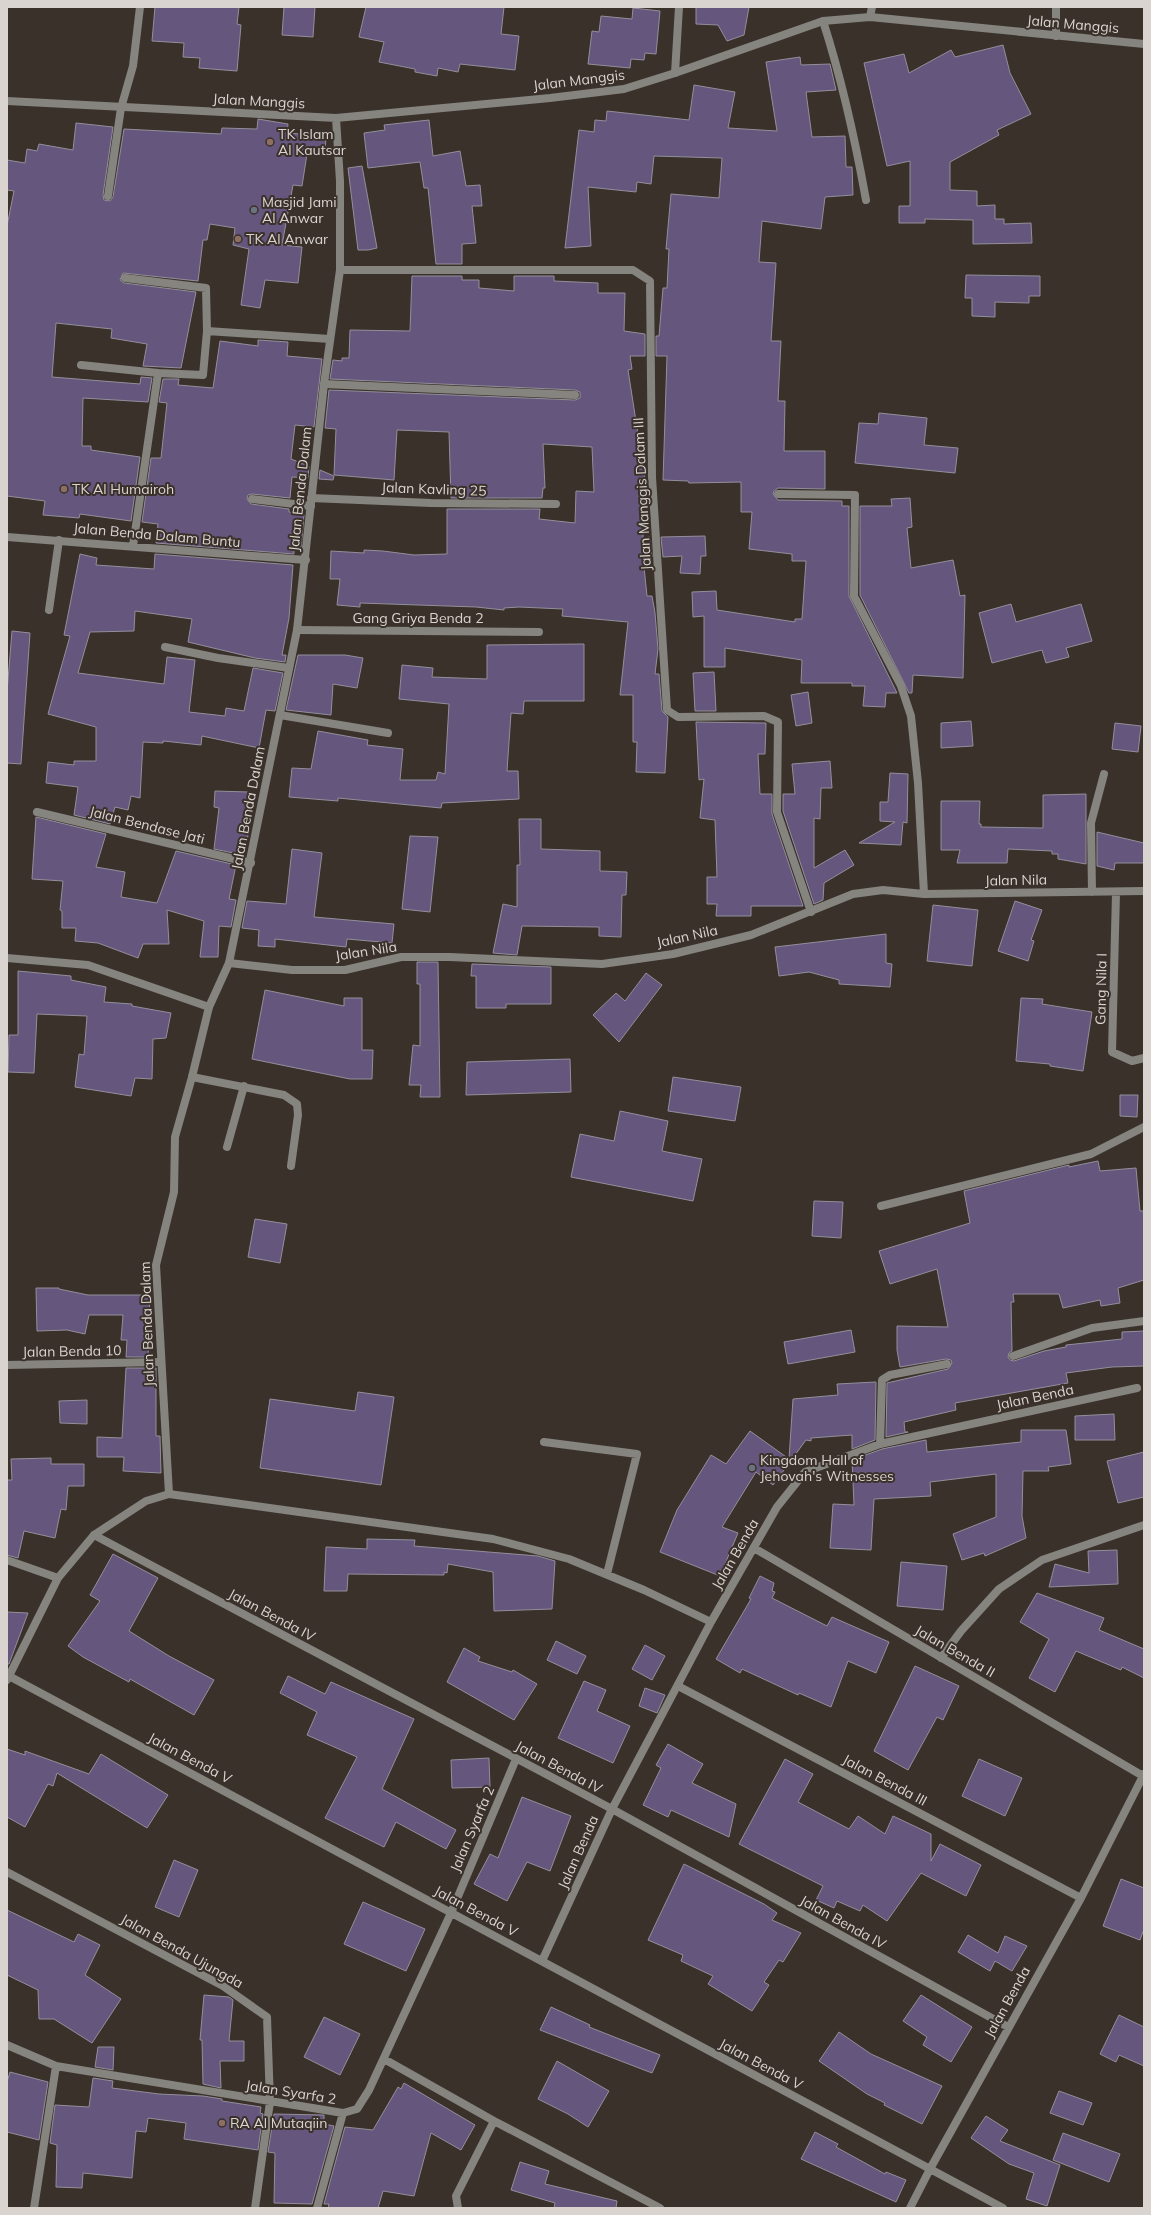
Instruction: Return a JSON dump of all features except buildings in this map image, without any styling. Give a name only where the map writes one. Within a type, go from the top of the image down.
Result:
[{"type":"street","points":[[108,196],[121,108],[133,66],[140,7]]},
{"type":"street","points":[[675,73],[679,7]]},
{"type":"street","points":[[870,17],[872,7]]},
{"type":"street","points":[[1056,7],[1056,36]]},
{"type":"street","name":"Jalan Manggis","points":[[7,101],[336,118],[624,89],[675,73],[823,21],[870,17],[1144,44]]},
{"type":"street","points":[[823,21],[839,72],[854,131],[866,200]]},
{"type":"street","name":"Jalan Benda Dalam","points":[[169,1494],[156,1265],[174,1192],[175,1136],[192,1077],[209,1007],[229,963],[251,864],[297,630],[306,560],[324,384],[340,270],[340,181],[336,118]]},
{"type":"street","name":"Jalan Manggis Dalam III","points":[[340,270],[633,270],[650,282],[652,477],[668,710],[678,718],[764,716],[778,722],[776,812],[811,912]]},
{"type":"street","points":[[81,365],[158,373],[203,375],[207,331],[206,288],[125,278]]},
{"type":"street","points":[[207,331],[330,340]]},
{"type":"street","points":[[133,546],[158,373]]},
{"type":"street","points":[[324,384],[575,395]]},
{"type":"street","points":[[778,494],[854,495],[854,596],[902,686],[911,716],[918,783],[924,894]]},
{"type":"street","name":"Jalan Kavling 25","points":[[252,499],[311,502],[556,504]]},
{"type":"street","name":"Jalan Benda Dalam Buntu","points":[[7,537],[306,560]]},
{"type":"street","points":[[49,610],[59,540]]},
{"type":"street","name":"Gang Griya Benda 2","points":[[297,630],[539,632]]},
{"type":"street","points":[[165,647],[218,658],[289,668]]},
{"type":"street","points":[[280,715],[388,733]]},
{"type":"street","points":[[1092,892],[1091,823],[1104,774]]},
{"type":"street","name":"Jalan Bendase Jati","points":[[37,812],[251,864]]},
{"type":"street","name":"Jalan Nila","points":[[229,963],[292,970],[345,970],[401,957],[450,957],[602,964],[673,954],[744,937],[811,912],[853,894],[883,890],[924,894],[1116,893],[1144,891]]},
{"type":"street","name":"Gang Nila I","points":[[1116,893],[1112,1052],[1132,1061],[1144,1058]]},
{"type":"street","points":[[7,958],[88,965],[209,1007]]},
{"type":"street","points":[[192,1077],[284,1095],[297,1104],[298,1116],[291,1166]]},
{"type":"street","points":[[228,1147],[244,1086]]},
{"type":"street","points":[[881,1206],[1091,1154],[1144,1127]]},
{"type":"street","points":[[1013,1356],[1092,1328],[1144,1322]]},
{"type":"street","name":"Jalan Benda 10","points":[[7,1365],[161,1362]]},
{"type":"street","points":[[880,1444],[882,1380],[890,1374],[947,1364]]},
{"type":"street","name":"Jalan Benda","points":[[542,1961],[612,1809],[711,1622],[776,1507],[805,1472],[880,1444],[1137,1388]]},
{"type":"street","points":[[544,1442],[637,1454],[607,1574]]},
{"type":"street","points":[[8,1677],[58,1578],[94,1535],[146,1500],[169,1494],[493,1539],[570,1558],[711,1622]]},
{"type":"street","points":[[941,1658],[961,1631],[999,1589],[1042,1560],[1144,1525]]},
{"type":"street","name":"Jalan Benda IV","points":[[94,1535],[612,1809],[1008,2027]]},
{"type":"street","name":"Jalan Benda II","points":[[754,1548],[1143,1775]]},
{"type":"street","points":[[7,1560],[58,1578]]},
{"type":"street","name":"Jalan Benda V","points":[[8,1677],[451,1912],[930,2169]]},
{"type":"street","name":"Jalan Benda III","points":[[678,1686],[1081,1898]]},
{"type":"street","name":"Jalan Syarfa 2","points":[[56,2066],[343,2113],[356,2109],[370,2090],[451,1912],[516,1759]]},
{"type":"street","name":"Jalan Benda","points":[[910,2208],[1008,2027],[1081,1898],[1143,1775]]},
{"type":"street","name":"Jalan Benda Ujungda","points":[[7,1872],[223,1986],[267,2017],[270,2102]]},
{"type":"street","points":[[7,2045],[56,2066],[34,2208]]},
{"type":"street","points":[[384,2059],[494,2121],[660,2208]]},
{"type":"street","points":[[255,2208],[270,2102]]},
{"type":"street","points":[[317,2208],[343,2113]]},
{"type":"street","points":[[458,2208],[456,2196],[494,2121]]},
{"type":"street","points":[[930,2169],[1003,2208]]},
{"type":"place","name":"TK Islam Al Kautsar","points":[[270,142]]},
{"type":"place","name":"Masjid Jami Al Anwar","points":[[254,210]]},
{"type":"place","name":"TK Al Anwar","points":[[238,239]]},
{"type":"place","name":"TK Al Humairoh","points":[[64,489]]},
{"type":"place","name":"Kingdom Hall of Jehovah's Witnesses","points":[[752,1468]]},
{"type":"place","name":"RA Al Mutaqiin","points":[[222,2123]]}]
